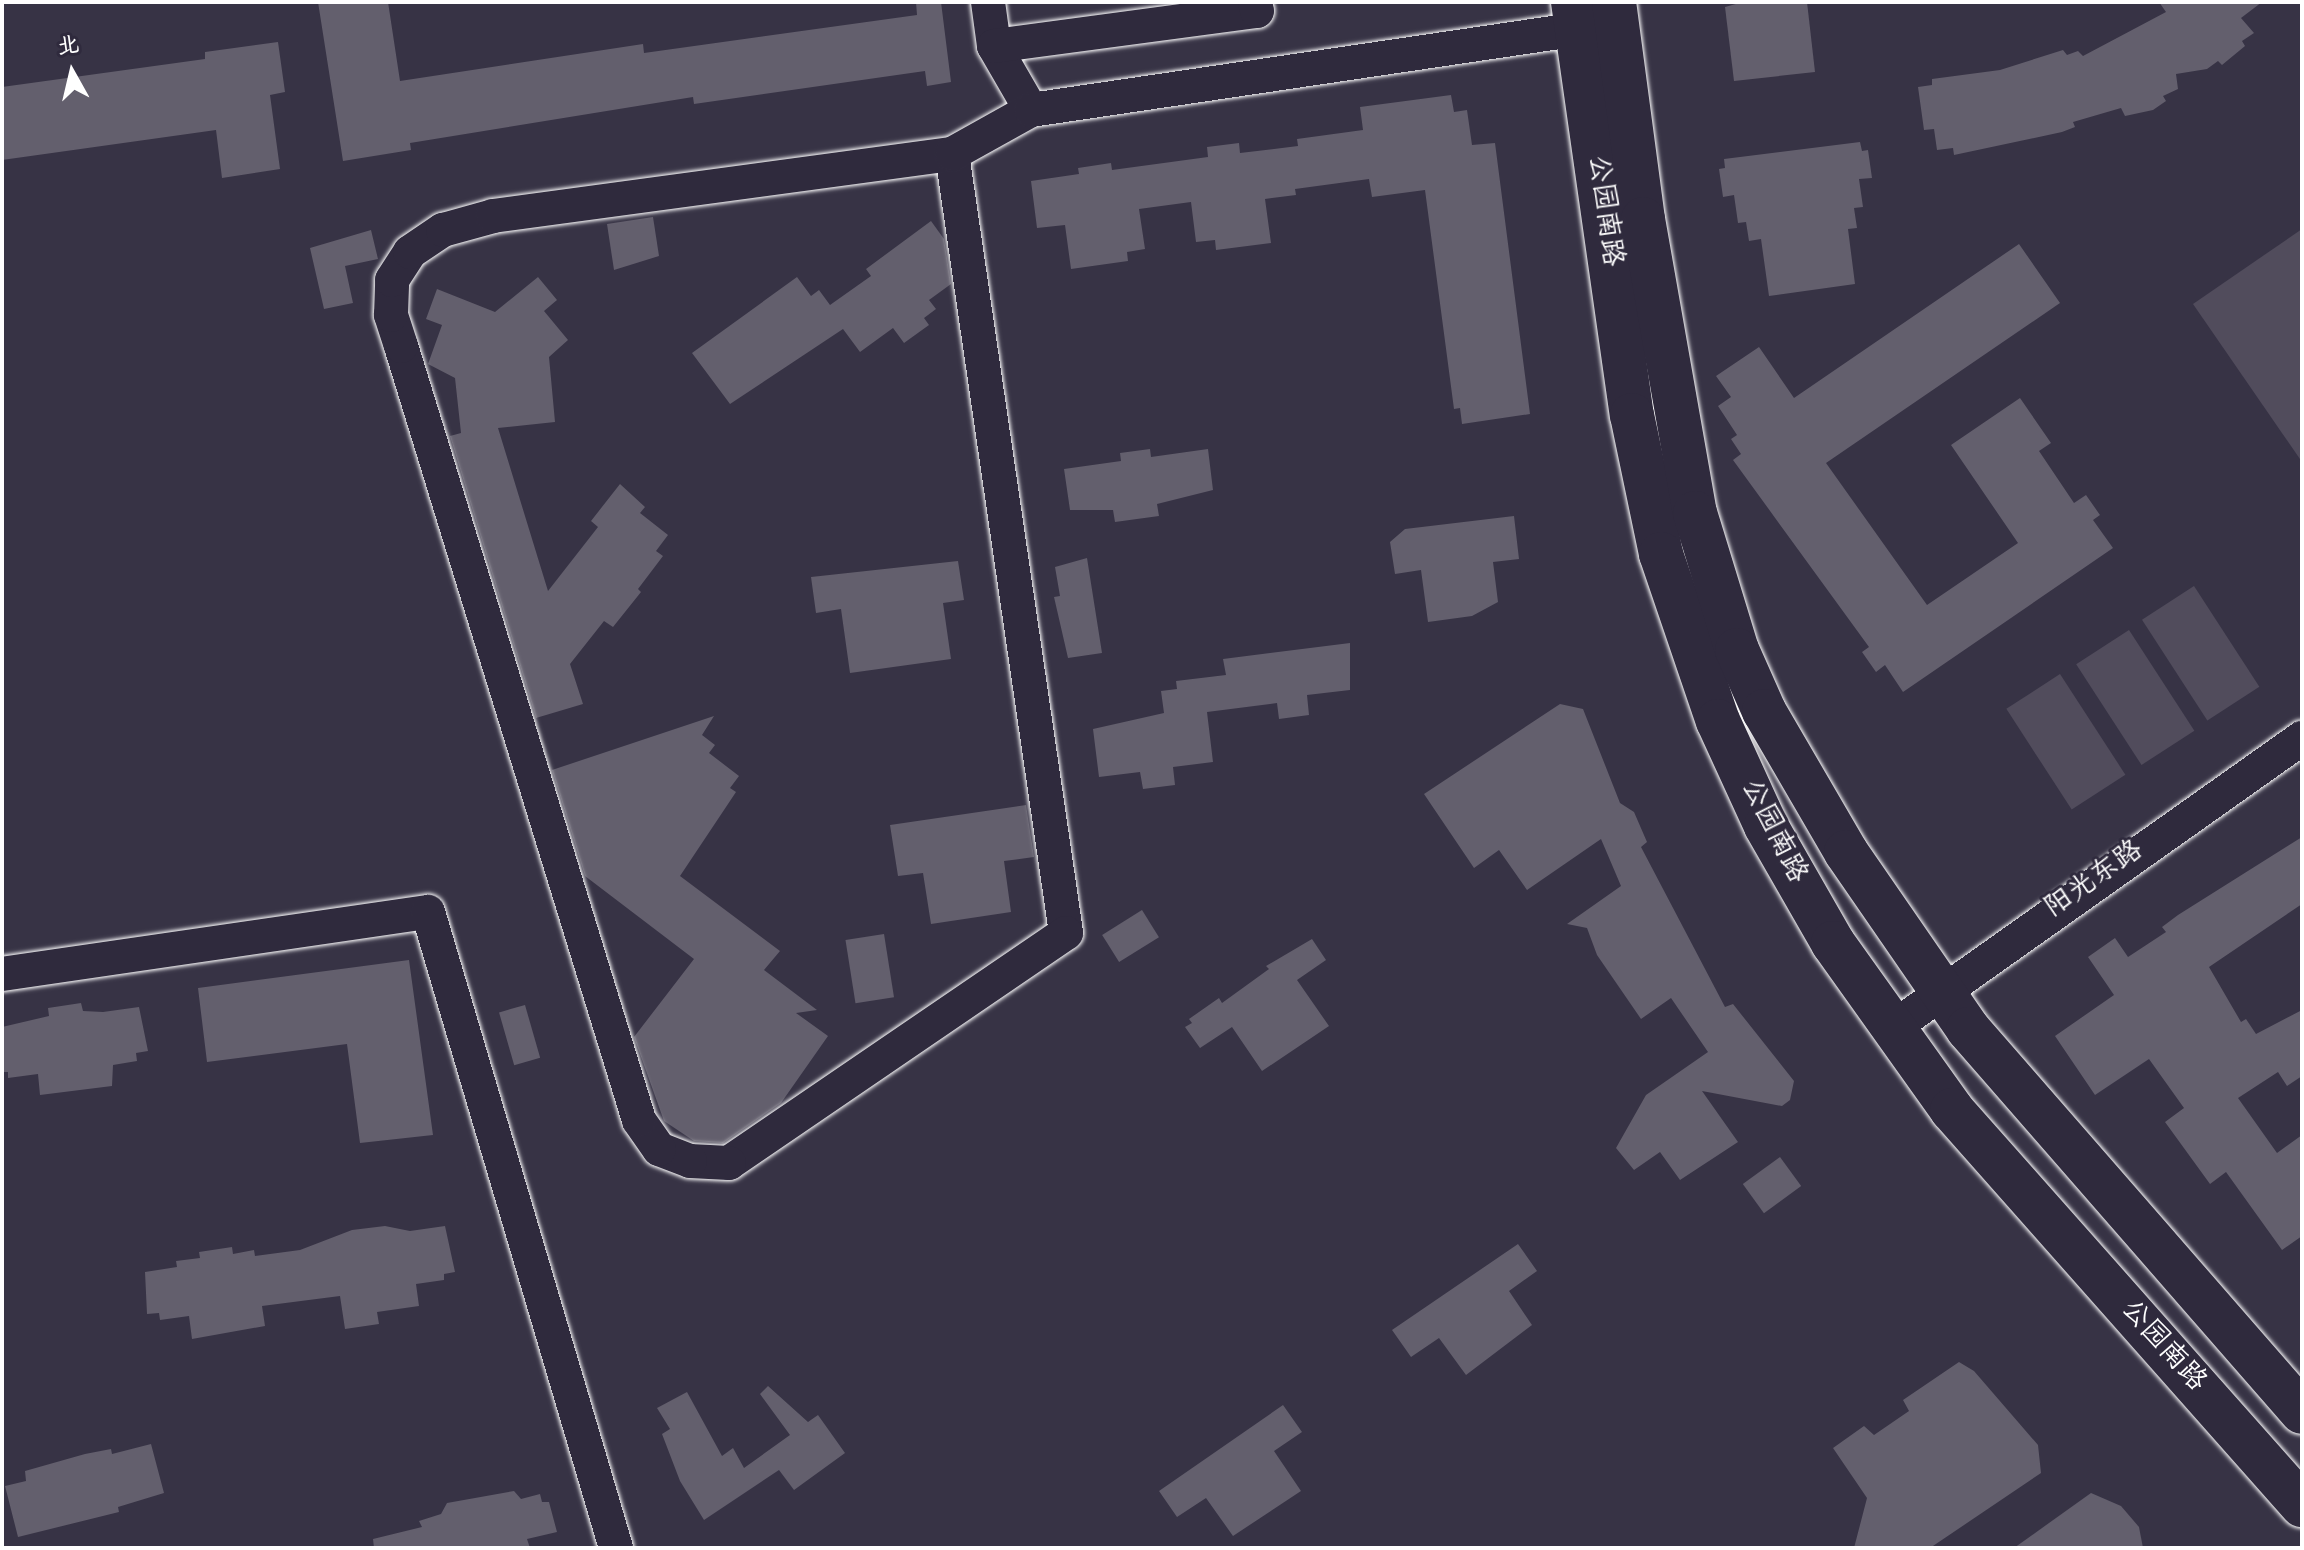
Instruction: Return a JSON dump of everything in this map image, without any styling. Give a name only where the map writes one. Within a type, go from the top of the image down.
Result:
[{"type":"main road","name":"公园南路","points":[[1595,14],[1680,442],[1717,591],[1764,711],[1846,852],[1968,1029],[2302,1412]]},
{"type":"main road","name":"公园南路","points":[[1595,14],[1632,415],[1676,606],[1718,721],[1766,826],[1891,1029],[1952,1110],[2302,1505]]},
{"type":"street","points":[[988,2],[994,46],[1031,110]]},
{"type":"street","points":[[994,46],[1257,11],[1255,2]]},
{"type":"street","points":[[952,154],[1066,933],[729,1163],[690,1161],[659,1149],[639,1120],[391,315],[392,280],[410,252],[443,230],[493,216],[952,154],[1031,110],[1595,14]]},
{"type":"street","name":"阳光东路","points":[[1891,1029],[2302,738]]},
{"type":"street","points":[[2,974],[428,912],[616,1548]]},
{"type":"shaded area","points":[[2302,229],[2302,462],[2193,304]]},
{"type":"shaded area","points":[[2194,586],[2259,687],[2207,720],[2142,620]]},
{"type":"shaded area","points":[[2129,630],[2194,731],[2142,765],[2076,664]]},
{"type":"shaded area","points":[[2060,674],[2125,775],[2072,809],[2006,709]]},
{"type":"building","points":[[318,2],[388,2],[400,81],[643,44],[644,53],[917,15],[916,2],[941,2],[951,82],[927,86],[925,71],[694,104],[693,97],[410,143],[411,150],[343,161]]},
{"type":"building","points":[[1743,2],[1807,2],[1815,72],[1734,81],[1725,7]]},
{"type":"building","points":[[2159,2],[2262,2],[2241,18],[2254,33],[2242,41],[2245,46],[2222,65],[2218,61],[2207,69],[2176,74],[2178,89],[2163,96],[2166,101],[2153,110],[2125,116],[2121,108],[2073,122],[2075,127],[2062,132],[1954,155],[1953,148],[1937,150],[1934,129],[1924,130],[1918,87],[1932,85],[1932,79],[2000,70],[2063,50],[2067,55],[2078,51],[2083,56],[2166,12]]},
{"type":"building","points":[[278,42],[285,92],[270,95],[280,169],[222,178],[216,130],[2,160],[2,87],[205,59],[205,52]]},
{"type":"building","points":[[1451,95],[1454,112],[1467,110],[1472,145],[1495,143],[1530,414],[1462,424],[1460,408],[1454,409],[1425,190],[1372,197],[1369,179],[1295,189],[1296,195],[1265,199],[1271,243],[1216,250],[1215,240],[1196,242],[1191,202],[1139,209],[1145,249],[1127,252],[1128,261],[1071,269],[1065,225],[1037,228],[1031,181],[1079,174],[1078,168],[1111,163],[1112,170],[1208,157],[1207,147],[1239,143],[1240,153],[1298,146],[1297,139],[1363,130],[1360,107]]},
{"type":"building","points":[[1860,142],[1862,151],[1868,150],[1872,178],[1859,179],[1863,207],[1854,208],[1857,228],[1848,229],[1855,284],[1769,296],[1761,239],[1749,241],[1746,222],[1738,223],[1734,195],[1723,197],[1719,169],[1725,168],[1724,159]]},
{"type":"building","points":[[653,217],[659,256],[614,270],[607,224]]},
{"type":"building","points":[[931,221],[944,239],[951,284],[929,300],[936,309],[924,318],[929,325],[904,343],[893,328],[860,352],[843,329],[730,404],[692,353],[797,277],[811,296],[819,290],[830,305],[871,276],[866,269]]},
{"type":"building","points":[[371,230],[378,259],[345,266],[353,303],[324,309],[310,248]]},
{"type":"building","points":[[2019,244],[2060,303],[1826,463],[1927,605],[2018,543],[1951,445],[2020,398],[2051,443],[2039,451],[2074,503],[2086,495],[2100,515],[2093,520],[2113,548],[1903,692],[1885,665],[1876,672],[1862,652],[1869,647],[1733,460],[1741,454],[1731,439],[1737,435],[1718,406],[1731,397],[1716,376],[1759,347],[1794,398]]},
{"type":"building","points":[[538,277],[557,300],[544,311],[568,340],[549,357],[555,422],[498,428],[548,591],[598,527],[591,521],[620,484],[645,507],[640,513],[668,535],[656,551],[663,556],[638,589],[641,592],[613,627],[604,621],[570,664],[583,704],[536,718],[450,436],[461,433],[455,378],[428,364],[442,325],[426,319],[437,289],[495,312]]},
{"type":"building","points":[[1150,449],[1151,457],[1208,449],[1213,490],[1157,504],[1159,516],[1115,522],[1113,510],[1070,510],[1064,469],[1121,461],[1120,453]]},
{"type":"building","points":[[1514,516],[1519,559],[1493,562],[1498,602],[1472,616],[1428,622],[1421,570],[1395,574],[1390,542],[1405,529]]},
{"type":"building","points":[[1087,558],[1102,653],[1068,658],[1054,597],[1060,596],[1055,567]]},
{"type":"building","points":[[958,561],[964,600],[943,603],[951,659],[850,673],[841,609],[816,613],[811,577]]},
{"type":"building","points":[[1350,643],[1350,690],[1307,695],[1309,715],[1279,719],[1277,703],[1207,712],[1213,762],[1173,767],[1175,785],[1143,789],[1140,772],[1099,777],[1093,729],[1164,713],[1161,691],[1177,689],[1176,681],[1226,675],[1223,659]]},
{"type":"building","points":[[1560,704],[1583,709],[1620,803],[1634,812],[1647,842],[1641,847],[1725,1007],[1733,1004],[1794,1081],[1790,1100],[1782,1106],[1702,1091],[1738,1142],[1680,1180],[1660,1152],[1634,1170],[1616,1148],[1646,1095],[1708,1052],[1671,998],[1641,1019],[1597,955],[1587,928],[1567,924],[1621,886],[1601,839],[1527,890],[1499,850],[1474,868],[1424,794]]},
{"type":"building","points":[[714,716],[702,735],[715,745],[709,753],[739,776],[730,788],[736,792],[680,876],[780,951],[764,970],[817,1010],[796,1013],[828,1036],[781,1103],[723,1143],[694,1141],[664,1121],[634,1037],[694,959],[585,876],[552,770]]},
{"type":"building","points":[[1026,805],[1034,857],[1004,861],[1011,912],[931,924],[923,873],[898,876],[890,825]]},
{"type":"building","points":[[2302,837],[2302,904],[2209,967],[2241,1022],[2246,1019],[2256,1034],[2302,1010],[2302,1076],[2287,1086],[2278,1072],[2238,1098],[2277,1153],[2302,1135],[2302,1236],[2282,1250],[2226,1172],[2210,1184],[2165,1122],[2184,1108],[2149,1059],[2095,1095],[2055,1036],[2114,995],[2088,957],[2115,938],[2128,957],[2166,932],[2162,927],[2178,915]]},
{"type":"building","points":[[1142,910],[1159,937],[1119,962],[1102,935]]},
{"type":"building","points":[[884,934],[894,997],[855,1003],[845,940]]},
{"type":"building","points":[[1312,939],[1326,960],[1297,980],[1329,1026],[1262,1071],[1232,1027],[1200,1048],[1185,1027],[1192,1023],[1189,1019],[1219,998],[1222,1003],[1269,969],[1266,966]]},
{"type":"building","points":[[409,960],[433,1135],[360,1143],[347,1044],[207,1062],[198,988]]},
{"type":"building","points":[[81,1003],[83,1011],[103,1012],[139,1007],[148,1051],[136,1053],[137,1061],[113,1065],[112,1086],[40,1095],[38,1074],[8,1078],[8,1072],[2,1072],[2,1027],[49,1016],[48,1008]]},
{"type":"building","points":[[525,1005],[540,1058],[514,1065],[499,1012]]},
{"type":"building","points":[[1780,1157],[1801,1186],[1764,1213],[1743,1184]]},
{"type":"building","points":[[385,1226],[410,1231],[445,1226],[455,1272],[444,1274],[444,1280],[416,1284],[419,1306],[377,1312],[379,1324],[345,1329],[340,1296],[262,1306],[265,1326],[192,1339],[189,1316],[160,1320],[159,1313],[147,1314],[145,1272],[177,1267],[176,1261],[200,1258],[199,1252],[232,1247],[233,1254],[254,1250],[255,1256],[300,1250],[352,1230]]},
{"type":"building","points":[[1518,1244],[1537,1271],[1509,1291],[1532,1325],[1466,1375],[1439,1338],[1411,1357],[1392,1330]]},
{"type":"building","points":[[1959,1362],[1974,1371],[2038,1445],[2041,1473],[1930,1548],[1854,1548],[1867,1498],[1833,1448],[1864,1426],[1874,1435],[1909,1411],[1903,1400]]},
{"type":"building","points":[[768,1386],[808,1422],[818,1415],[845,1453],[794,1490],[779,1470],[704,1520],[680,1481],[662,1434],[670,1429],[657,1408],[687,1392],[722,1456],[733,1448],[744,1468],[790,1435],[760,1394]]},
{"type":"building","points":[[1283,1405],[1302,1432],[1274,1451],[1301,1491],[1233,1536],[1206,1498],[1177,1517],[1159,1491]]},
{"type":"building","points":[[151,1444],[164,1493],[118,1507],[119,1512],[18,1537],[5,1486],[26,1481],[25,1471],[85,1454],[111,1449],[112,1454]]},
{"type":"building","points":[[514,1491],[521,1499],[540,1494],[542,1502],[549,1502],[557,1532],[527,1539],[530,1548],[374,1548],[373,1539],[422,1527],[419,1521],[441,1514],[447,1503]]},
{"type":"building","points":[[2091,1493],[2121,1506],[2139,1527],[2143,1548],[2014,1548]]}]
